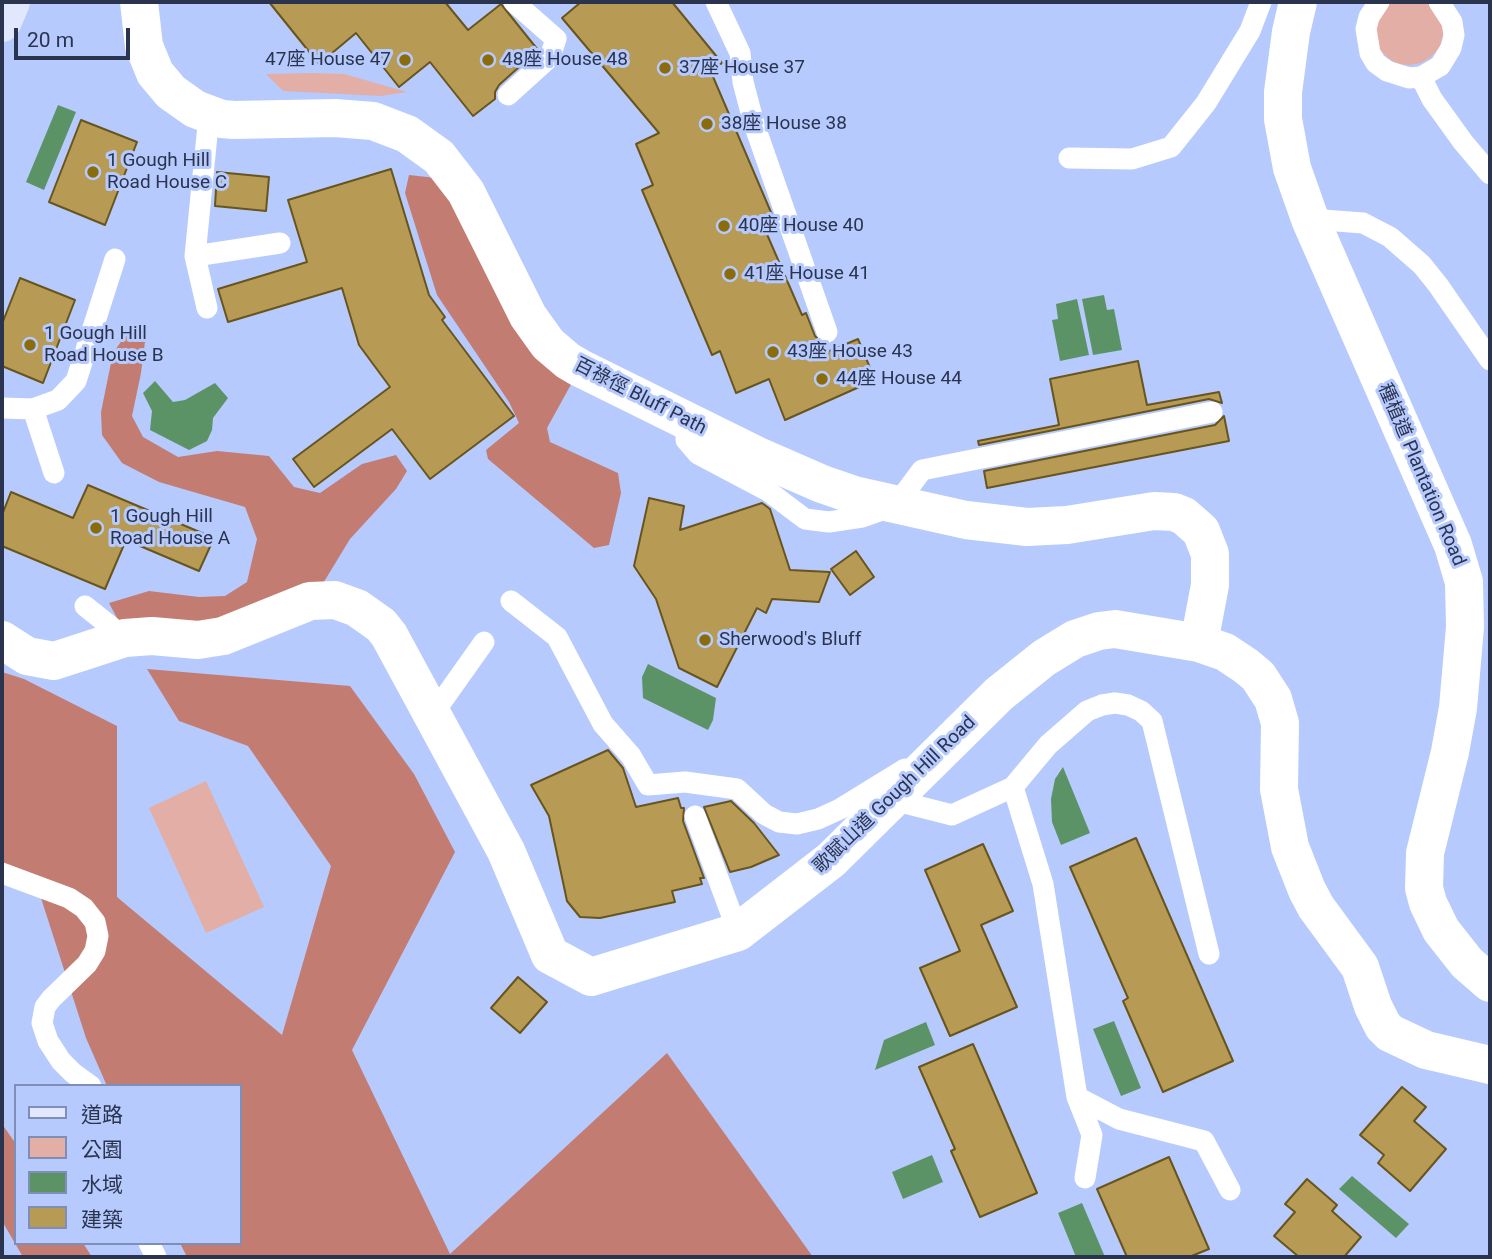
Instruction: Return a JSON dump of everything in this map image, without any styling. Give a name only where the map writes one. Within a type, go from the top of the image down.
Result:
[{"type":"main road","points":[[2,23],[10,2]]},
{"type":"street","name":"百祿徑 Bluff Path","points":[[139,2],[144,46],[155,73],[183,102],[209,115],[234,120],[347,118],[373,121],[407,134],[439,157],[466,192],[528,316],[548,344],[580,368],[822,484],[854,495],[966,520],[1027,527],[1068,525],[1154,511],[1174,512],[1184,516],[1200,531],[1210,554],[1210,584],[1199,643]]},
{"type":"street","name":"種植道 Plantation Road","points":[[1298,2],[1286,62],[1283,119],[1292,168],[1310,219],[1459,563],[1466,604],[1458,708],[1425,853],[1424,888],[1441,930],[1467,963],[1490,983]]},
{"type":"street","name":"歌賦山道 Gough Hill Road","points":[[2,640],[27,656],[54,661],[125,638],[211,638],[238,631],[310,601],[346,603],[370,616],[389,635],[506,851],[550,955],[592,977],[738,932],[831,860],[999,694],[1075,639],[1115,629],[1199,643],[1225,652],[1246,666],[1268,689],[1273,699],[1280,723],[1279,789],[1290,847],[1307,890],[1360,967],[1383,1026],[1390,1033],[1426,1050],[1490,1065]]},
{"type":"lane","points":[[508,95],[550,57],[556,39],[514,2]]},
{"type":"lane","points":[[716,2],[740,53],[743,82],[754,124],[827,332]]},
{"type":"lane","points":[[1069,158],[1132,159],[1171,147],[1206,103],[1250,31],[1261,2]]},
{"type":"lane","points":[[1379,2],[1369,17],[1366,29],[1370,53],[1387,71],[1398,76],[1421,77],[1440,66],[1451,48],[1454,35],[1452,22],[1439,2]]},
{"type":"lane","points":[[1421,77],[1432,99],[1490,174]]},
{"type":"lane","points":[[207,309],[195,256],[209,115]]},
{"type":"lane","points":[[1310,219],[1363,223],[1390,237],[1422,265],[1490,360]]},
{"type":"lane","points":[[195,256],[280,243]]},
{"type":"lane","points":[[2,408],[33,409],[58,400],[76,381],[115,259]]},
{"type":"lane","points":[[33,409],[54,473]]},
{"type":"lane","points":[[897,505],[922,470],[1212,412]]},
{"type":"lane","points":[[511,601],[557,637],[603,724],[631,756],[648,785],[685,782],[737,789],[764,814],[779,822],[797,824],[818,819],[840,809],[897,773],[941,752]]},
{"type":"lane","points":[[85,606],[125,638]]},
{"type":"lane","points":[[433,715],[484,642]]},
{"type":"lane","points":[[893,800],[952,815],[1013,787],[1048,745],[1087,711],[1115,703],[1141,711],[1152,722],[1209,954]]},
{"type":"lane","points":[[1013,787],[1043,884],[1077,1097],[1092,1135],[1085,1178]]},
{"type":"lane","points":[[695,817],[738,932]]},
{"type":"lane","points":[[2,873],[69,898],[84,908],[95,922],[98,936],[95,951],[87,964],[45,1007],[42,1023],[54,1052],[73,1073],[88,1084]]},
{"type":"lane","points":[[1077,1097],[1119,1119],[1204,1141],[1230,1190]]},
{"type":"green space","points":[[1391,2],[1427,2],[1433,6],[1443,26],[1443,37],[1439,48],[1431,57],[1421,63],[1398,64],[1380,50],[1376,39],[1377,17]]},
{"type":"green space","points":[[266,74],[344,74],[407,92],[381,96],[283,91]]},
{"type":"green space","points":[[206,781],[264,907],[206,933],[149,808]]},
{"type":"shaded area","points":[[409,175],[445,179],[574,379],[547,428],[550,442],[618,473],[621,493],[609,545],[594,548],[488,459],[486,450],[519,423],[509,402],[437,295],[405,193]]},
{"type":"shaded area","points":[[132,326],[147,326],[132,416],[143,437],[178,457],[217,451],[269,456],[294,487],[320,493],[362,464],[396,455],[407,471],[396,489],[350,539],[322,585],[218,629],[118,620],[109,603],[149,591],[199,597],[225,596],[247,582],[257,539],[245,507],[159,482],[122,463],[102,435],[101,412],[113,353]]},
{"type":"shaded area","points":[[147,669],[350,686],[414,774],[455,852],[352,1050],[450,1254],[667,1053],[813,1257],[187,1257],[181,1245],[242,1245],[242,1084],[106,1084],[86,1038],[41,898],[2,874],[2,672],[24,679],[117,726],[117,897],[282,1035],[331,866],[248,746],[179,721]]},
{"type":"shaded area","points":[[2,1124],[14,1141],[14,1242],[2,1221]]},
{"type":"shaded area","points":[[16,1245],[84,1245],[92,1257],[23,1257]]},
{"type":"water","points":[[58,105],[76,112],[44,190],[26,182]]},
{"type":"water","points":[[1104,295],[1107,310],[1114,309],[1122,350],[1093,355],[1082,299]]},
{"type":"water","points":[[1077,299],[1089,355],[1060,361],[1052,320],[1058,319],[1056,304]]},
{"type":"water","points":[[155,381],[173,402],[185,400],[215,383],[228,398],[213,418],[207,441],[189,450],[150,430],[152,411],[143,393]]},
{"type":"water","points":[[648,664],[716,698],[713,720],[708,730],[643,698],[642,677]]},
{"type":"water","points":[[1063,767],[1090,833],[1061,845],[1052,822],[1051,799],[1055,779]]},
{"type":"water","points":[[1114,1021],[1141,1088],[1121,1096],[1093,1029]]},
{"type":"water","points":[[926,1022],[935,1045],[875,1070],[884,1040]]},
{"type":"water","points":[[932,1155],[943,1182],[903,1199],[892,1172]]},
{"type":"water","points":[[1352,1176],[1409,1224],[1396,1238],[1339,1189]]},
{"type":"water","points":[[1082,1203],[1105,1257],[1076,1257],[1058,1213]]},
{"type":"building","points":[[269,2],[445,2],[468,30],[501,4],[538,50],[499,85],[495,99],[473,116],[430,62],[399,87],[356,33],[319,64]]},
{"type":"building","points":[[581,2],[672,2],[722,63],[711,72],[773,217],[776,228],[766,232],[802,315],[806,313],[815,336],[827,352],[858,339],[875,380],[785,420],[769,379],[736,393],[720,351],[712,355],[642,190],[653,185],[636,144],[659,133],[562,18]]},
{"type":"building","name":"1 Gough Hill Road House C","points":[[81,120],[137,142],[105,225],[49,202]]},
{"type":"building","points":[[391,169],[429,295],[445,317],[442,320],[514,416],[430,479],[392,429],[314,487],[293,459],[390,387],[359,345],[342,288],[228,322],[218,289],[307,262],[288,200]]},
{"type":"building","points":[[217,172],[269,177],[266,211],[215,206]]},
{"type":"building","name":"1 Gough Hill Road House B","points":[[20,278],[75,300],[43,383],[2,366],[2,324]]},
{"type":"building","points":[[1138,361],[1147,405],[1219,392],[1222,403],[1209,399],[979,445],[978,441],[1059,425],[1050,379]]},
{"type":"building","points":[[1224,416],[1229,441],[987,488],[984,471],[1215,425]]},
{"type":"building","name":"1 Gough Hill Road House A","points":[[88,485],[214,538],[199,571],[126,540],[105,589],[2,546],[2,515],[11,492],[73,518]]},
{"type":"building","points":[[649,498],[684,506],[680,530],[762,503],[770,509],[790,570],[830,572],[819,602],[772,599],[766,613],[757,608],[717,687],[679,668],[656,599],[634,566]]},
{"type":"building","points":[[856,551],[874,577],[850,595],[831,569]]},
{"type":"building","points":[[608,750],[623,768],[636,807],[678,798],[681,808],[684,808],[683,821],[704,878],[700,878],[702,884],[672,891],[675,902],[600,918],[580,917],[567,901],[549,816],[531,785]]},
{"type":"building","points":[[731,801],[754,823],[779,855],[751,867],[730,872],[704,807]]},
{"type":"building","points":[[1136,838],[1233,1061],[1163,1092],[1123,1001],[1128,998],[1070,867]]},
{"type":"building","points":[[983,844],[1013,911],[981,925],[1017,1007],[950,1036],[920,968],[960,951],[925,870]]},
{"type":"building","points":[[518,977],[547,1002],[520,1033],[491,1008]]},
{"type":"building","points":[[973,1044],[1037,1193],[980,1217],[951,1151],[955,1149],[919,1067]]},
{"type":"building","points":[[1402,1087],[1426,1107],[1414,1121],[1446,1149],[1410,1191],[1378,1163],[1384,1155],[1360,1135]]},
{"type":"building","points":[[1169,1157],[1209,1249],[1189,1257],[1127,1257],[1097,1189]]},
{"type":"building","points":[[1307,1179],[1337,1205],[1332,1211],[1361,1237],[1344,1257],[1299,1257],[1274,1236],[1295,1212],[1285,1204]]},
{"type":"place","name":"47座 House 47","points":[[405,60]]},
{"type":"place","name":"48座 House 48","points":[[488,60]]},
{"type":"place","name":"37座 House 37","points":[[665,68]]},
{"type":"place","name":"38座 House 38","points":[[707,124]]},
{"type":"place","name":"1 Gough Hill Road House C","points":[[93,172]]},
{"type":"place","name":"40座 House 40","points":[[724,226]]},
{"type":"place","name":"41座 House 41","points":[[730,274]]},
{"type":"place","name":"1 Gough Hill Road House B","points":[[30,345]]},
{"type":"place","name":"43座 House 43","points":[[773,352]]},
{"type":"place","name":"44座 House 44","points":[[822,379]]},
{"type":"place","name":"1 Gough Hill Road House A","points":[[96,528]]},
{"type":"place","name":"Sherwood's Bluff","points":[[705,640]]}]
